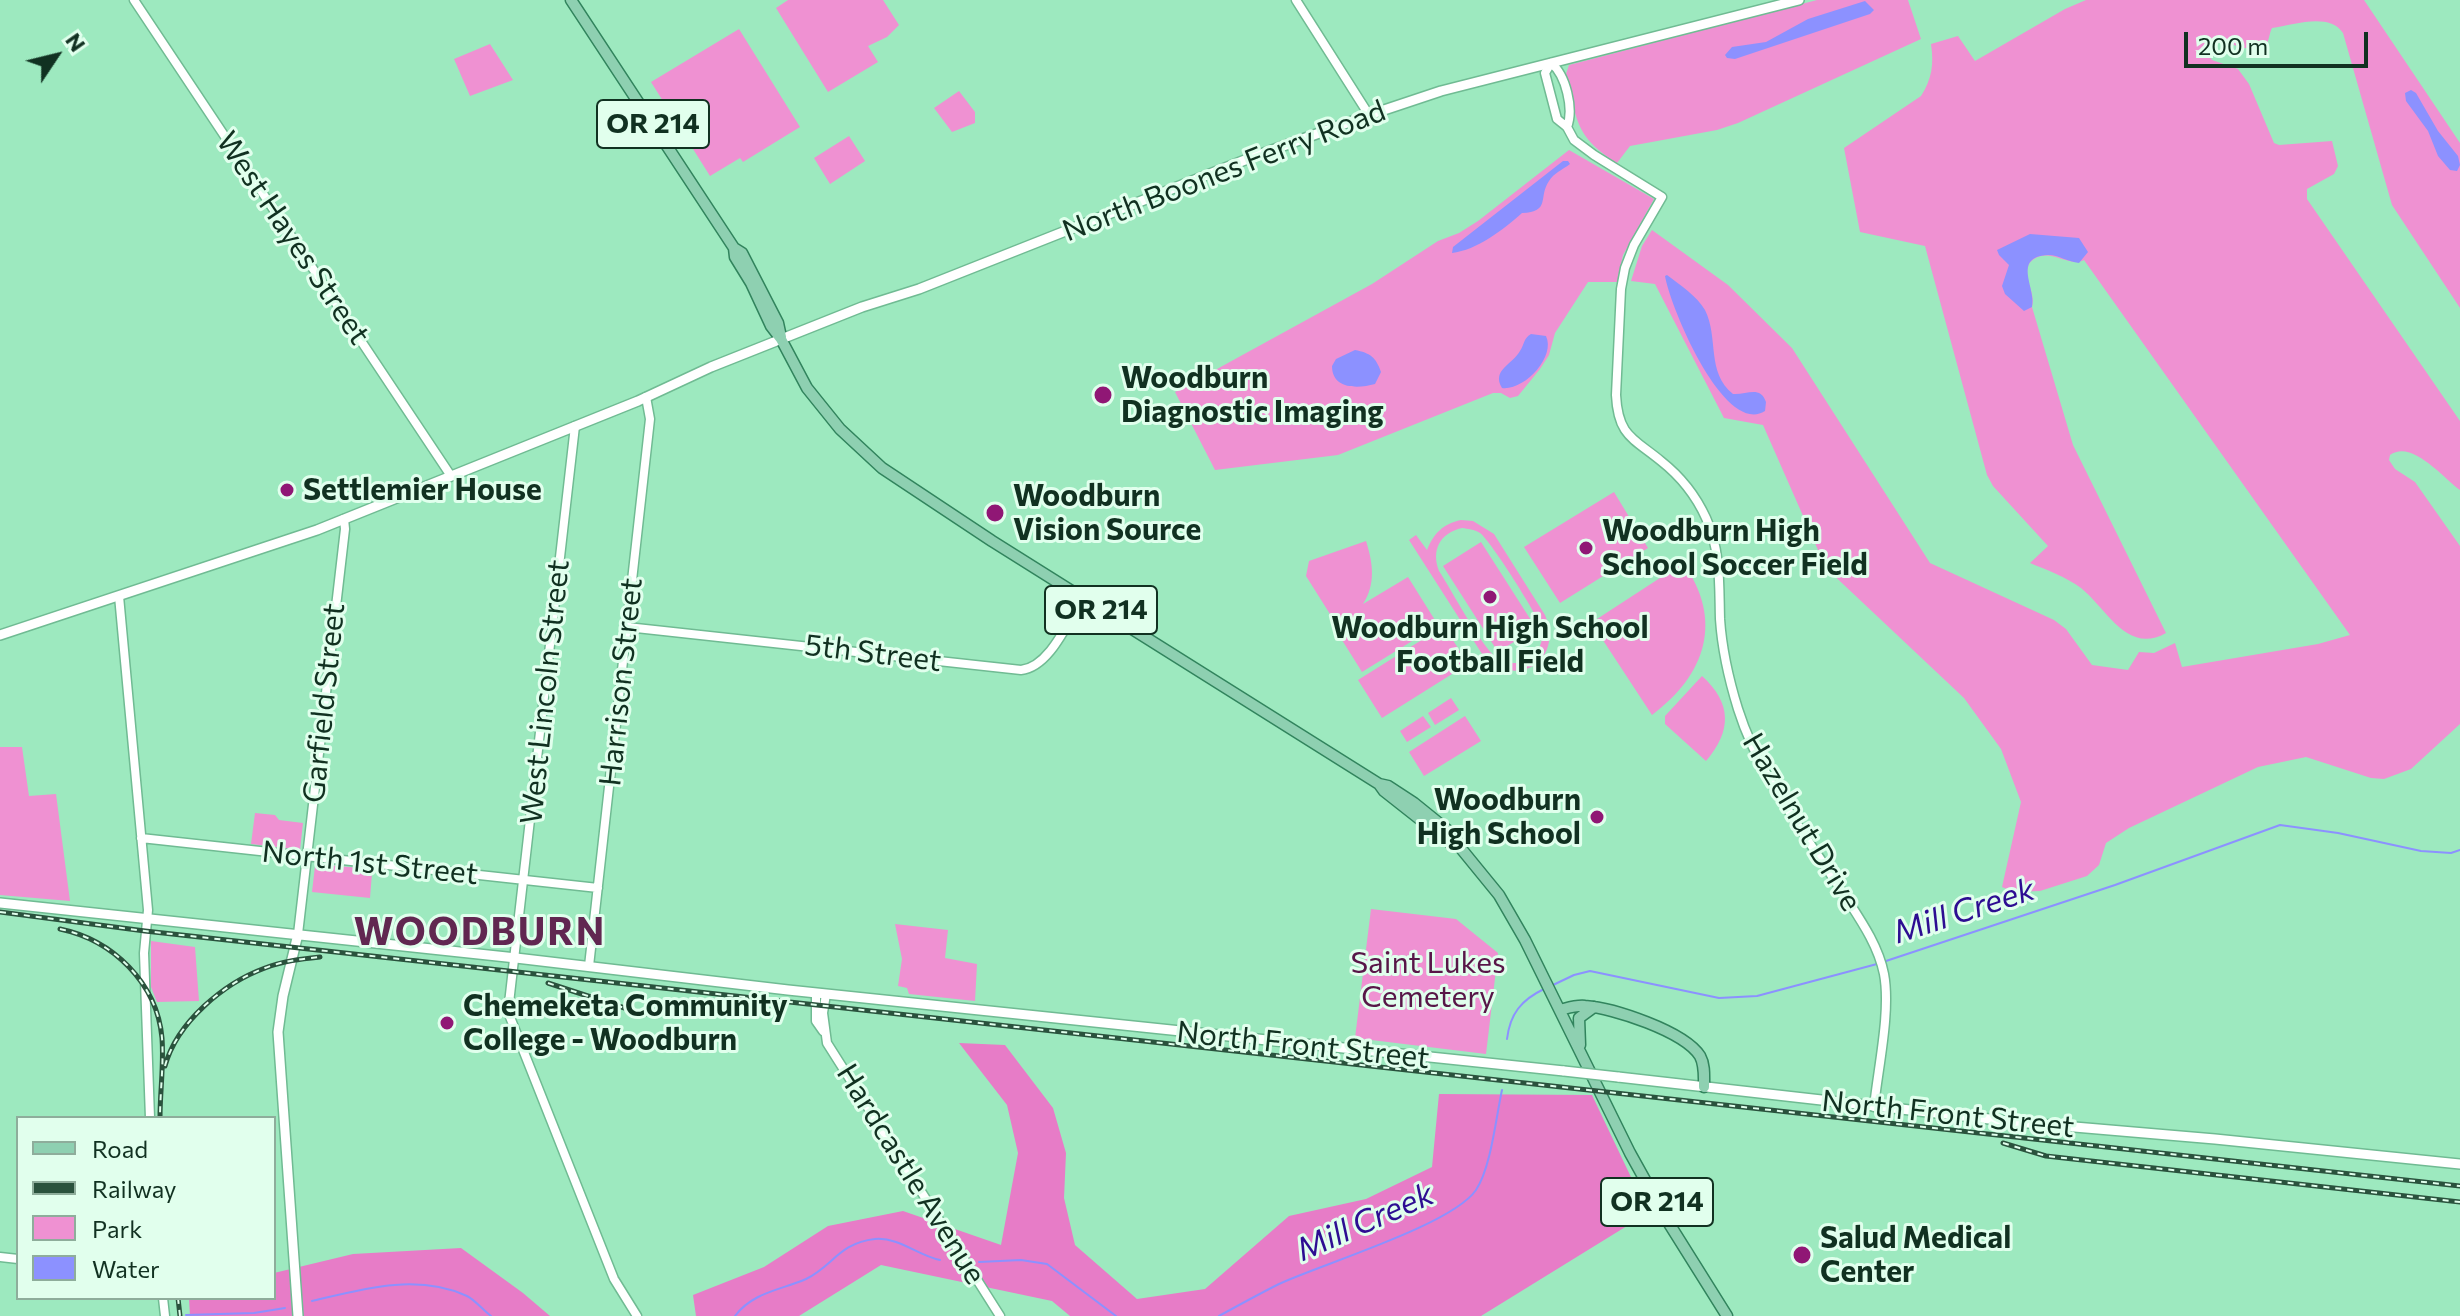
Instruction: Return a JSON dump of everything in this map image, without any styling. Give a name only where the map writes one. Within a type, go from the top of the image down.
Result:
[{"type":"main road","name":"OR 214","points":[[571,0],[734,248],[742,253],[778,323],[781,339],[814,398],[840,429],[876,462],[932,503],[1379,784],[1450,843],[1459,846],[1483,873],[1510,913],[1647,1186],[1727,1316]]},
{"type":"main road","name":"North Boones Ferry Road","points":[[0,635],[289,540],[862,307],[919,289],[1250,158],[1369,115],[1441,91],[1799,0]]},
{"type":"main road","name":"North Front Street","points":[[0,903],[1874,1107],[2460,1164]]},
{"type":"main road","points":[[298,934],[278,1032],[298,1316]]},
{"type":"main road","points":[[1560,1010],[1578,1006],[1594,1007],[1667,1030],[1682,1038],[1702,1059],[1704,1087]]},
{"type":"main road","points":[[1582,1057],[1578,1022],[1594,1007]]},
{"type":"street","name":"West Hayes Street","points":[[134,0],[451,476]]},
{"type":"street","points":[[1296,0],[1369,115]]},
{"type":"street","points":[[1551,63],[1560,70],[1571,116],[1567,127],[1557,119],[1545,73],[1551,63]]},
{"type":"street","name":"Hazelnut Drive","points":[[1567,127],[1574,140],[1586,150],[1662,197],[1634,245],[1623,274],[1616,395],[1619,420],[1632,440],[1684,483],[1706,518],[1719,565],[1720,622],[1726,663],[1747,734],[1764,768],[1880,957],[1885,1007],[1874,1107]]},
{"type":"street","name":"Harrison Street","points":[[589,966],[650,419],[646,397]]},
{"type":"street","name":"West Lincoln Street","points":[[575,426],[508,1012],[612,1275],[637,1316]]},
{"type":"street","name":"Garfield Street","points":[[298,934],[344,519]]},
{"type":"street","points":[[119,596],[147,919],[144,953],[150,1116]]},
{"type":"street","name":"5th Street","points":[[627,627],[1021,670],[1031,669],[1042,662],[1083,598]]},
{"type":"street","name":"North 1st Street","points":[[141,838],[598,888]]},
{"type":"street","name":"Hardcastle Avenue","points":[[821,994],[827,1043],[1000,1316]]},
{"type":"green space","points":[[788,0],[883,0],[899,25],[887,37],[868,46],[878,62],[828,92],[776,8]]},
{"type":"green space","points":[[1817,0],[1908,0],[1921,39],[1738,123],[1717,130],[1630,146],[1617,163],[1585,136],[1566,74],[1569,65]]},
{"type":"green space","points":[[2086,0],[2364,0],[2460,143],[2460,308],[2392,205],[2343,33],[2337,27],[2320,21],[2272,28],[2267,43],[2259,49],[2224,43],[2210,45],[2208,53],[2212,60],[2238,69],[2249,84],[2274,143],[2332,141],[2338,166],[2334,174],[2307,189],[2307,199],[2460,421],[2460,490],[2427,462],[2408,452],[2399,451],[2390,455],[2389,460],[2395,469],[2415,482],[2460,546],[2460,724],[2411,769],[2384,779],[2371,778],[2306,757],[2258,767],[2129,828],[2106,843],[2099,865],[2087,876],[2040,891],[2014,892],[2002,887],[2021,802],[2001,749],[1964,698],[1826,568],[1763,425],[1724,418],[1655,284],[1631,281],[1642,246],[1652,230],[1728,285],[1792,348],[1930,563],[2054,620],[2066,629],[2092,665],[2128,670],[2139,652],[2154,653],[2175,643],[2182,667],[2318,644],[2350,635],[2084,260],[2072,262],[2047,256],[2034,259],[2027,269],[2032,307],[2073,445],[2166,633],[2152,638],[2129,634],[2081,588],[2030,563],[2048,546],[1993,486],[1987,475],[1925,246],[1860,232],[1844,148],[1921,96],[1931,71],[1931,44],[1958,36],[1975,61]]},
{"type":"green space","points":[[739,29],[800,127],[743,162],[740,158],[710,176],[651,82]]},
{"type":"green space","points":[[490,44],[513,80],[470,96],[454,59]]},
{"type":"green space","points":[[959,91],[975,112],[975,123],[952,132],[934,108]]},
{"type":"green space","points":[[849,136],[865,161],[830,184],[814,158]]},
{"type":"green space","points":[[1569,150],[1654,199],[1623,255],[1617,282],[1588,282],[1555,333],[1549,355],[1518,396],[1510,398],[1493,393],[1338,455],[1215,470],[1175,392],[1372,284],[1438,241],[1459,233]]},
{"type":"green space","name":"Woodburn High School Soccer Field","points":[[1614,492],[1648,548],[1560,603],[1524,547]]},
{"type":"green space","points":[[1461,520],[1473,521],[1494,534],[1545,615],[1548,645],[1535,665],[1511,671],[1484,657],[1409,540],[1416,535],[1427,550],[1440,530]],"holes":[[[1462,528],[1478,532],[1485,539],[1539,623],[1542,639],[1535,654],[1528,659],[1513,663],[1497,658],[1475,631],[1439,571],[1436,556],[1439,544],[1448,534]]]},
{"type":"green space","points":[[1366,541],[1372,573],[1370,589],[1363,604],[1408,577],[1438,625],[1362,672],[1306,576],[1309,561]]},
{"type":"green space","name":"Woodburn High School Football Field","points":[[1481,542],[1536,628],[1498,652],[1443,566]]},
{"type":"green space","points":[[1683,563],[1696,584],[1703,605],[1703,645],[1685,682],[1652,715],[1595,628],[1597,619]]},
{"type":"green space","points":[[1444,626],[1468,664],[1382,718],[1358,680]]},
{"type":"green space","points":[[1702,676],[1719,696],[1725,717],[1721,739],[1706,761],[1665,724],[1665,716]]},
{"type":"green space","points":[[1451,698],[1459,710],[1435,725],[1428,713]]},
{"type":"green space","points":[[1423,716],[1431,727],[1407,742],[1400,731]]},
{"type":"green space","points":[[1465,716],[1481,741],[1424,776],[1409,752]]},
{"type":"green space","points":[[0,747],[22,747],[29,796],[56,794],[70,901],[0,895]]},
{"type":"green space","points":[[255,813],[303,823],[300,850],[251,844]]},
{"type":"green space","points":[[317,864],[370,869],[370,898],[312,892]]},
{"type":"green space","name":"Saint Lukes Cemetery","points":[[1371,909],[1456,919],[1498,953],[1486,1054],[1355,1038]]},
{"type":"green space","points":[[895,924],[948,930],[945,958],[977,964],[975,1001],[909,994],[907,988],[898,986],[902,959]]},
{"type":"green space","points":[[151,941],[195,947],[199,1001],[157,1002],[151,987]]},
{"type":"shaded area","points":[[959,1043],[1005,1045],[1053,1108],[1066,1153],[1064,1198],[1075,1245],[1137,1299],[1205,1289],[1289,1216],[1366,1199],[1432,1167],[1439,1094],[1592,1095],[1648,1213],[1481,1316],[1070,1316],[1052,1301],[881,1265],[799,1316],[696,1316],[693,1295],[764,1267],[828,1226],[903,1211],[1001,1245],[1018,1153],[1007,1105]]},
{"type":"shaded area","points":[[461,1248],[550,1316],[190,1316],[189,1300],[276,1300],[276,1273],[353,1254]]},
{"type":"water","points":[[1865,1],[1874,10],[1870,14],[1735,59],[1725,55],[1732,47],[1766,42],[1808,19]]},
{"type":"water","points":[[2411,90],[2458,156],[2460,165],[2457,171],[2450,170],[2438,156],[2428,131],[2406,101],[2405,93]]},
{"type":"water","points":[[1563,161],[1570,164],[1549,181],[1537,210],[1522,213],[1480,244],[1452,253],[1453,247]]},
{"type":"water","points":[[2030,234],[2079,238],[2088,252],[2079,263],[2048,255],[2031,261],[2028,275],[2033,300],[2032,307],[2024,311],[2005,294],[2002,286],[2009,265],[1997,250]]},
{"type":"water","points":[[1667,275],[1693,295],[1705,310],[1716,365],[1725,385],[1733,394],[1757,392],[1766,402],[1765,411],[1749,414],[1733,405],[1717,388],[1688,339],[1669,291]]},
{"type":"water","points":[[1531,334],[1546,336],[1548,344],[1542,362],[1520,384],[1502,388],[1499,382],[1501,372],[1517,356]]},
{"type":"water","points":[[1355,350],[1375,359],[1381,372],[1375,384],[1347,386],[1333,374],[1332,366],[1336,359]]},
{"type":"waterway","name":"Mill Creek","points":[[1883,962],[2115,885],[2280,825],[2338,833],[2421,851],[2451,853],[2460,850]]},
{"type":"waterway","name":"Mill Creek","points":[[1553,985],[1590,971],[1719,998],[1757,996],[1877,964]]},
{"type":"waterway","name":"Mill Creek","points":[[1507,1039],[1518,1009],[1544,989]]},
{"type":"waterway","name":"Mill Creek","points":[[1219,1316],[1279,1284],[1414,1230],[1462,1203],[1476,1190],[1486,1169],[1502,1090]]},
{"type":"waterway","name":"Mill Creek","points":[[735,1316],[750,1302],[806,1279],[844,1250],[863,1241],[884,1239],[940,1260]]},
{"type":"waterway","name":"Mill Creek","points":[[979,1262],[1021,1260],[1047,1264],[1116,1316]]},
{"type":"waterway","name":"Mill Creek","points":[[312,1301],[390,1285],[429,1285],[467,1296],[491,1316]]},
{"type":"waterway","name":"Mill Creek","points":[[186,1315],[254,1313],[285,1308]]},
{"type":"railway","points":[[0,912],[145,931],[2460,1186]]},
{"type":"railway","points":[[60,929],[98,943],[129,967],[142,982],[158,1018],[162,1038],[160,1116]]},
{"type":"railway","points":[[165,1066],[180,1034],[191,1020],[234,983],[265,968],[320,957]]},
{"type":"railway","points":[[548,983],[643,1014],[731,1009]]},
{"type":"railway","points":[[2003,1143],[2046,1156],[2460,1202]]},
{"type":"railway","points":[[178,1300],[180,1316]]},
{"type":"place","name":"Woodburn Diagnostic Imaging","points":[[1103,395]]},
{"type":"place","name":"Settlemier House","points":[[287,490]]},
{"type":"place","name":"Woodburn Vision Source","points":[[995,513]]},
{"type":"place","name":"Woodburn High School Soccer Field","points":[[1586,548]]},
{"type":"place","name":"Woodburn High School Football Field","points":[[1490,597]]},
{"type":"place","name":"Woodburn High School","points":[[1597,817]]},
{"type":"place","name":"Chemeketa Community College - Woodburn","points":[[447,1023]]},
{"type":"place","name":"Salud Medical Center","points":[[1802,1255]]},
{"type":"district","name":"WOODBURN","points":[[480,932]]}]
